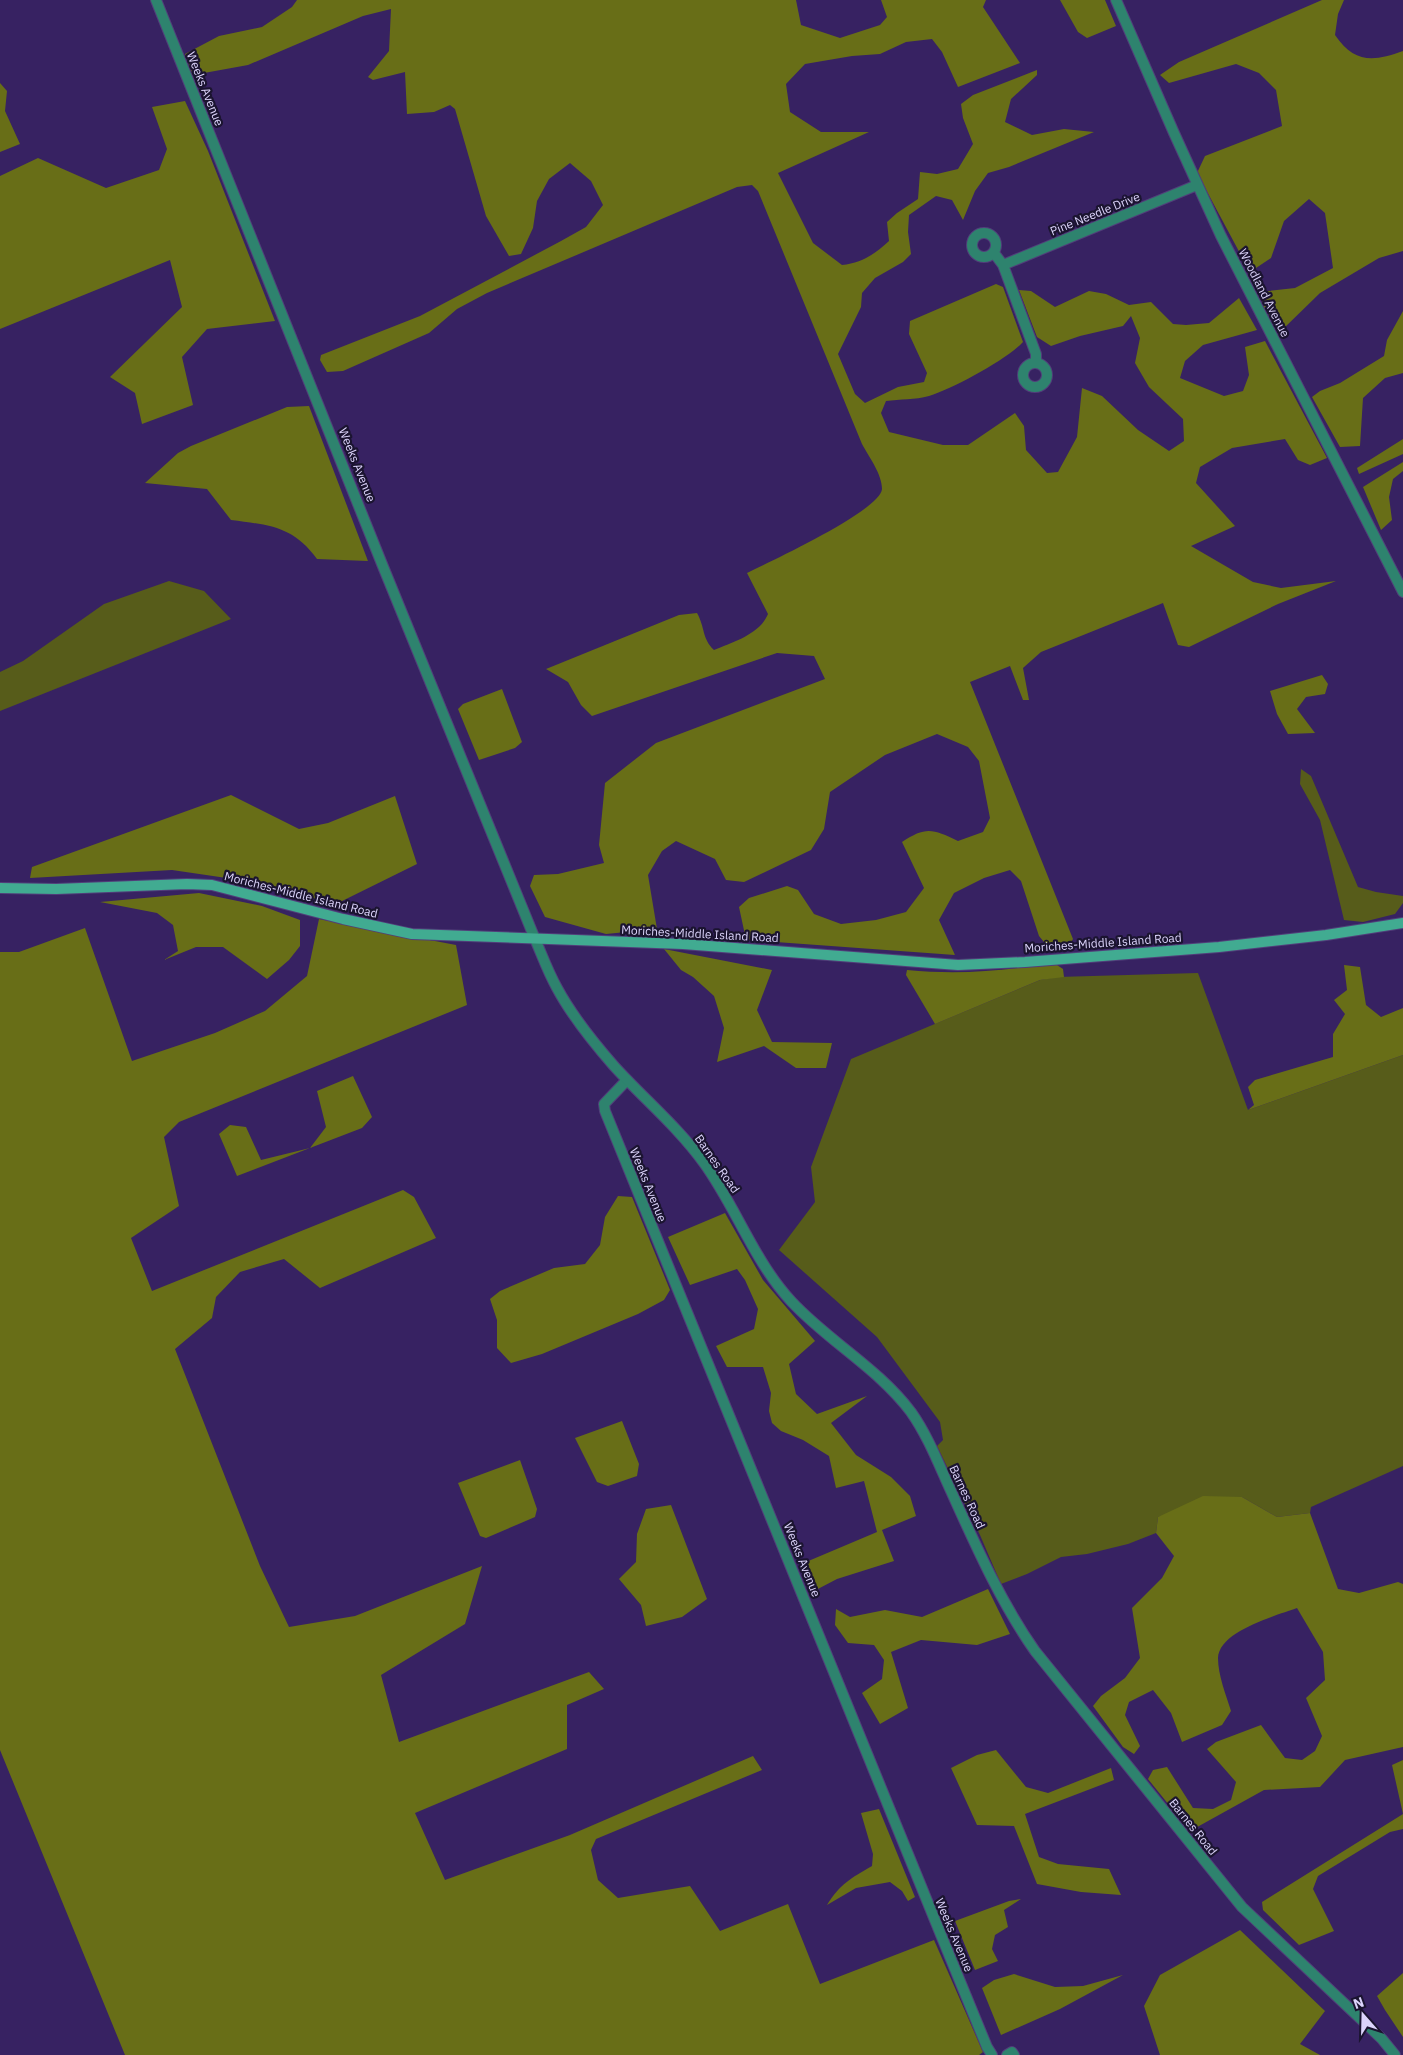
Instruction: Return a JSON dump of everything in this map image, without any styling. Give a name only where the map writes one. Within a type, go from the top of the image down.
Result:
[{"type":"main road","name":"Moriches-Middle Island Road","points":[[0,888],[56,889],[187,884],[212,885],[343,919],[412,934],[683,944],[919,963],[978,965],[1218,947],[1326,935],[1403,923]]},
{"type":"street","name":"Weeks Avenue","points":[[156,0],[535,939]]},
{"type":"street","name":"Woodland Avenue","points":[[1116,0],[1197,185],[1403,592]]},
{"type":"street","name":"Pine Needle Drive","points":[[1003,265],[1197,185]]},
{"type":"street","points":[[994,253],[1003,265],[1036,354],[1036,362]]},
{"type":"street","name":"Barnes Road","points":[[535,939],[556,986],[568,1006],[599,1048],[704,1162],[760,1258],[788,1299],[822,1331],[880,1379],[912,1414],[930,1445],[995,1584],[1008,1609],[1035,1651],[1242,1907],[1390,2053]]},
{"type":"street","name":"Weeks Avenue","points":[[627,1080],[604,1104],[605,1111],[937,1926],[992,2055]]},
{"type":"street","points":[[1007,2055],[1012,2052],[1014,2055]]},
{"type":"green space","points":[[297,0],[796,0],[801,25],[840,38],[880,25],[887,17],[881,0],[986,0],[983,7],[1020,63],[958,87],[942,52],[932,39],[906,42],[880,54],[852,56],[805,64],[786,84],[790,112],[821,132],[869,132],[778,173],[813,243],[842,265],[868,257],[889,241],[887,222],[918,199],[920,172],[937,174],[958,169],[973,144],[963,118],[961,104],[973,95],[1037,70],[1037,75],[1011,99],[1005,122],[1032,135],[1064,129],[1094,132],[1009,167],[988,173],[975,191],[963,220],[952,200],[936,196],[909,215],[908,232],[911,254],[903,262],[875,278],[862,293],[861,307],[838,354],[855,394],[865,403],[898,387],[924,382],[927,373],[909,334],[910,321],[996,284],[1003,287],[1023,342],[992,365],[940,392],[918,398],[886,401],[881,413],[889,432],[943,445],[968,445],[1015,413],[1024,426],[1026,450],[1047,473],[1058,472],[1077,437],[1082,388],[1102,396],[1138,430],[1169,451],[1184,441],[1183,419],[1149,387],[1135,363],[1140,338],[1131,316],[1123,326],[1080,336],[1051,346],[1037,337],[1019,290],[1031,291],[1055,307],[1089,291],[1106,294],[1129,305],[1151,302],[1173,324],[1186,325],[1209,323],[1239,298],[1257,330],[1203,345],[1185,361],[1180,378],[1224,396],[1243,391],[1249,375],[1245,347],[1265,341],[1327,458],[1310,465],[1298,460],[1285,439],[1232,448],[1200,467],[1196,483],[1235,526],[1191,546],[1253,582],[1281,588],[1336,581],[1278,604],[1189,647],[1178,645],[1163,603],[1041,652],[1023,668],[1029,700],[1023,700],[1010,666],[970,682],[1073,939],[1069,946],[1048,947],[1039,936],[1021,881],[1010,870],[984,878],[954,893],[939,920],[955,955],[750,940],[745,935],[739,907],[749,898],[787,886],[798,890],[814,914],[841,924],[876,920],[906,912],[924,888],[902,842],[924,831],[936,832],[958,841],[983,832],[990,818],[979,761],[968,747],[937,734],[885,755],[830,792],[824,829],[811,850],[744,882],[726,880],[715,859],[676,841],[662,851],[648,875],[657,929],[606,934],[545,917],[530,886],[534,875],[558,874],[604,863],[599,845],[605,783],[656,743],[825,679],[814,656],[777,653],[592,716],[581,705],[568,682],[546,669],[679,615],[697,613],[707,642],[714,650],[752,632],[759,627],[768,614],[747,573],[822,535],[863,510],[877,498],[882,489],[880,477],[862,444],[758,191],[752,185],[737,187],[487,293],[457,309],[429,333],[343,371],[327,372],[320,360],[321,355],[420,316],[561,241],[586,227],[603,205],[591,181],[570,163],[549,179],[537,201],[533,228],[521,254],[509,256],[486,216],[455,109],[450,105],[434,112],[407,114],[405,72],[373,80],[368,77],[389,51],[391,9],[363,16],[248,65],[193,75],[185,54],[219,36],[262,27],[292,7]]},
{"type":"green space","points":[[1060,0],[1105,0],[1116,26],[1087,38],[1078,32]]},
{"type":"green space","points":[[1322,0],[1344,0],[1338,14],[1335,35],[1349,51],[1365,58],[1373,58],[1403,51],[1403,251],[1379,258],[1320,293],[1280,332],[1264,307],[1260,292],[1295,288],[1333,268],[1325,213],[1309,199],[1284,221],[1271,258],[1250,272],[1197,173],[1205,156],[1282,126],[1276,90],[1259,73],[1236,64],[1169,83],[1160,75],[1179,62]]},
{"type":"green space","points":[[0,83],[7,91],[5,111],[20,144],[0,152]]},
{"type":"green space","points":[[185,101],[208,151],[275,321],[207,329],[182,357],[193,405],[142,424],[135,393],[110,377],[182,307],[170,260],[0,329],[0,176],[38,158],[106,188],[159,170],[167,149],[152,107]]},
{"type":"green space","points":[[1403,311],[1403,373],[1385,378],[1363,398],[1360,446],[1340,447],[1312,397],[1320,391],[1340,383],[1384,356],[1387,340]]},
{"type":"green space","points":[[309,406],[368,561],[317,559],[308,548],[289,533],[269,526],[231,520],[207,489],[145,483],[178,453],[191,446],[287,407]]},
{"type":"green space","points":[[1403,439],[1403,454],[1359,474],[1357,468]]},
{"type":"green space","points":[[1403,462],[1403,471],[1393,479],[1389,497],[1392,520],[1381,530],[1363,487]]},
{"type":"green space","points":[[169,581],[204,591],[231,619],[0,711],[0,672],[23,661],[104,604]]},
{"type":"green space","points":[[1322,675],[1328,684],[1325,694],[1306,697],[1297,709],[1315,733],[1288,734],[1277,714],[1270,691]]},
{"type":"green space","points":[[502,689],[522,742],[515,748],[479,760],[458,709],[463,704]]},
{"type":"green space","points":[[1301,769],[1311,776],[1358,887],[1403,896],[1403,903],[1395,914],[1363,922],[1344,920],[1320,820],[1300,784]]},
{"type":"green space","points":[[231,795],[299,829],[328,823],[395,796],[417,864],[336,904],[247,881],[172,870],[30,878],[32,867]]},
{"type":"green space","points":[[199,893],[262,906],[300,920],[300,946],[289,960],[267,979],[223,947],[196,947],[164,960],[178,951],[173,925],[157,913],[100,902]]},
{"type":"green space","points":[[319,919],[456,945],[467,1005],[179,1122],[164,1137],[179,1206],[131,1238],[152,1291],[403,1190],[414,1197],[436,1238],[320,1288],[284,1259],[240,1272],[216,1297],[212,1318],[175,1349],[260,1566],[289,1627],[355,1616],[482,1566],[465,1624],[381,1675],[399,1742],[589,1672],[604,1689],[567,1705],[567,1749],[415,1813],[445,1880],[570,1835],[753,1756],[762,1770],[596,1839],[591,1850],[598,1880],[618,1898],[690,1886],[720,1931],[788,1904],[820,1984],[934,1940],[983,2052],[979,2055],[125,2055],[0,1750],[0,952],[19,952],[85,928],[132,1061],[215,1033],[265,1011],[307,976]]},
{"type":"green space","points":[[664,949],[772,970],[757,1010],[772,1042],[832,1043],[826,1068],[796,1068],[764,1046],[717,1062],[724,1028],[714,996],[693,977],[681,970]]},
{"type":"green space","points":[[1054,963],[1063,969],[1064,977],[1040,980],[935,1024],[906,975],[907,970],[981,971]]},
{"type":"green space","points":[[1344,965],[1360,967],[1366,1005],[1381,1017],[1403,1008],[1403,1055],[1248,1110],[1254,1105],[1248,1087],[1255,1080],[1333,1057],[1333,1034],[1345,1014],[1334,1000],[1347,990]]},
{"type":"green space","points":[[1198,973],[1248,1110],[1403,1055],[1403,1466],[1311,1507],[1310,1513],[1277,1517],[1242,1497],[1158,1517],[1156,1533],[1128,1544],[1087,1554],[1061,1557],[1027,1574],[1001,1584],[980,1535],[937,1446],[943,1440],[940,1422],[877,1337],[779,1250],[815,1202],[811,1167],[851,1059],[1040,980],[1057,977]]},
{"type":"green space","points":[[353,1076],[372,1117],[362,1128],[310,1148],[326,1127],[317,1091]]},
{"type":"green space","points":[[230,1125],[246,1127],[261,1160],[310,1148],[237,1176],[219,1134]]},
{"type":"green space","points":[[618,1196],[632,1197],[670,1290],[664,1300],[638,1314],[542,1354],[511,1363],[497,1348],[497,1320],[490,1299],[500,1291],[554,1268],[585,1264],[600,1245],[605,1217]]},
{"type":"green space","points":[[725,1213],[763,1280],[815,1341],[789,1364],[796,1394],[817,1414],[867,1396],[831,1423],[856,1455],[891,1477],[910,1496],[916,1516],[882,1530],[894,1561],[837,1579],[814,1591],[806,1562],[877,1532],[864,1481],[836,1488],[829,1456],[803,1440],[781,1431],[772,1423],[769,1411],[771,1393],[763,1367],[727,1367],[716,1346],[754,1329],[758,1309],[745,1280],[737,1269],[690,1285],[668,1237]]},
{"type":"green space","points":[[622,1421],[639,1464],[637,1476],[608,1486],[597,1482],[575,1438]]},
{"type":"green space","points":[[520,1460],[537,1509],[535,1517],[486,1538],[480,1536],[458,1483]]},
{"type":"green space","points":[[1203,1496],[1242,1497],[1277,1517],[1310,1513],[1338,1589],[1359,1593],[1398,1582],[1403,1584],[1403,1747],[1345,1760],[1320,1787],[1264,1790],[1190,1831],[1148,1779],[1153,1770],[1167,1767],[1193,1808],[1213,1809],[1231,1800],[1236,1782],[1207,1749],[1216,1742],[1261,1725],[1285,1758],[1302,1760],[1315,1751],[1322,1736],[1306,1698],[1325,1680],[1323,1652],[1297,1608],[1263,1620],[1238,1632],[1221,1648],[1218,1658],[1219,1671],[1231,1711],[1222,1725],[1182,1742],[1171,1713],[1153,1690],[1129,1702],[1125,1715],[1140,1746],[1134,1754],[1123,1747],[1093,1706],[1101,1696],[1125,1678],[1140,1658],[1132,1608],[1162,1578],[1174,1556],[1156,1533],[1158,1517]]},
{"type":"green space","points":[[671,1505],[707,1599],[682,1617],[646,1626],[641,1605],[619,1579],[636,1562],[637,1534],[646,1509]]},
{"type":"green space","points":[[988,1589],[1010,1634],[977,1645],[921,1640],[891,1652],[908,1708],[880,1724],[862,1693],[882,1679],[884,1660],[874,1645],[848,1643],[835,1625],[836,1609],[850,1617],[885,1610],[922,1617]]},
{"type":"green space","points":[[996,1750],[1026,1787],[1048,1793],[1111,1768],[1114,1780],[1025,1814],[1039,1857],[1058,1864],[1109,1869],[1121,1895],[1081,1892],[1037,1884],[1014,1826],[977,1825],[951,1768],[977,1755]]},
{"type":"green space","points":[[1403,1760],[1403,1814],[1392,1765]]},
{"type":"green space","points":[[879,1809],[915,1897],[908,1901],[902,1891],[890,1882],[856,1888],[827,1905],[846,1882],[872,1866],[873,1854],[861,1813]]},
{"type":"green space","points":[[1403,1814],[1403,1829],[1390,1832],[1318,1876],[1313,1889],[1334,1931],[1299,1945],[1263,1910],[1262,1902]]},
{"type":"green space","points":[[1021,1899],[1004,1910],[1008,1927],[995,1935],[992,1949],[998,1961],[975,1970],[955,1921],[1009,1901]]},
{"type":"green space","points":[[1240,1930],[1325,2011],[1300,2044],[1320,2055],[1160,2055],[1144,2006],[1160,1975]]},
{"type":"green space","points":[[1403,1973],[1403,2037],[1377,1996]]},
{"type":"green space","points":[[1014,1974],[1055,1987],[1083,1986],[1123,1975],[1060,2009],[1001,2035],[982,1988],[994,1980]]}]
